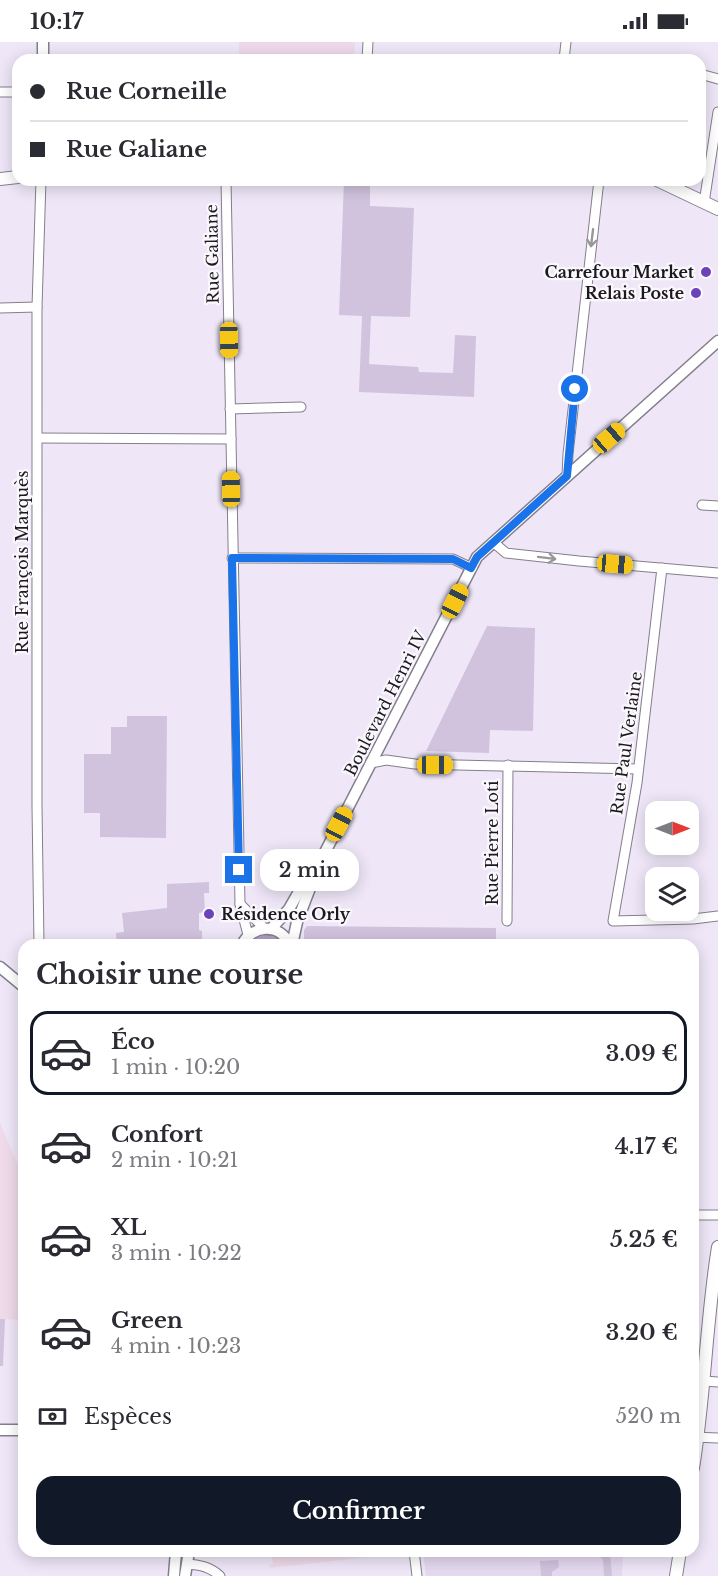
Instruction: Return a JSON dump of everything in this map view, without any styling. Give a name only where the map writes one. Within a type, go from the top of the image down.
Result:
[{"type":"main road","points":[[669,186],[718,210]]},
{"type":"main road","points":[[699,1413],[714,1309],[718,1247]]},
{"type":"main road","points":[[676,1576],[679,1557]]},
{"type":"street","points":[[704,203],[718,112]]},
{"type":"street","name":"Rue François Marquès","points":[[39,939],[37,307],[41,186]]},
{"type":"street","name":"Rue Galiane","points":[[226,186],[240,904],[245,939]]},
{"type":"street","points":[[567,476],[567,454],[598,186]]},
{"type":"street","points":[[0,308],[37,307]]},
{"type":"street","name":"Boulevard Henri IV","points":[[293,939],[320,862],[477,557],[718,341]]},
{"type":"street","points":[[230,409],[301,407]]},
{"type":"street","points":[[38,438],[231,439]]},
{"type":"street","points":[[702,505],[718,506]]},
{"type":"street","points":[[493,542],[506,553],[718,573]]},
{"type":"street","points":[[232,558],[453,559],[471,568]]},
{"type":"street","name":"Rue Paul Verlaine","points":[[662,568],[638,769],[613,921],[693,919],[718,916]]},
{"type":"street","points":[[371,763],[386,760],[415,764],[638,769]]},
{"type":"street","name":"Rue Pierre Loti","points":[[507,921],[508,765]]},
{"type":"street","name":"Boulevard Henri IV","points":[[267,928],[289,909],[308,876],[320,862]]},
{"type":"street","points":[[240,904],[267,928],[283,935],[286,939]]},
{"type":"street","points":[[247,939],[267,928]]},
{"type":"street","points":[[0,967],[18,982]]},
{"type":"street","points":[[699,1215],[718,1215]]},
{"type":"street","points":[[703,1381],[718,1382]]},
{"type":"street","points":[[0,1430],[18,1430]]},
{"type":"street","points":[[699,1437],[718,1438]]},
{"type":"street","points":[[174,1576],[176,1557]]},
{"type":"street","points":[[185,1576],[188,1557]]},
{"type":"street","points":[[415,1557],[417,1576]]},
{"type":"street","points":[[187,1564],[200,1564],[220,1576]]},
{"type":"shaded area","points":[[239,42],[355,42],[354,54],[239,54]]},
{"type":"shaded area","points":[[344,186],[370,186],[370,206],[414,208],[410,317],[371,316],[369,364],[418,367],[419,372],[453,373],[455,335],[476,336],[474,397],[359,392],[362,316],[339,315]]},
{"type":"shaded area","points":[[487,626],[535,628],[533,731],[490,730],[489,753],[426,751]]},
{"type":"shaded area","points":[[127,716],[167,716],[166,838],[100,837],[100,813],[84,813],[84,754],[111,754],[111,727],[127,727]]},
{"type":"shaded area","points":[[209,882],[209,893],[204,893],[205,912],[199,913],[199,930],[202,931],[202,939],[116,939],[116,933],[124,932],[122,913],[167,908],[167,884]]},
{"type":"shaded area","points":[[307,926],[496,928],[496,939],[304,939],[304,930]]},
{"type":"shaded area","points":[[267,934],[279,939],[252,939]]},
{"type":"shaded area","points":[[0,1123],[18,1165],[18,1320],[0,1319]]},
{"type":"shaded area","points":[[0,1319],[5,1319],[3,1366],[0,1366]]},
{"type":"shaded area","points":[[272,1557],[369,1557],[269,1568],[269,1565],[273,1564]]},
{"type":"shaded area","points":[[424,1557],[623,1557],[622,1576],[426,1576]]},
{"type":"shaded area","points":[[602,1557],[610,1557],[612,1576],[604,1576],[603,1559]]},
{"type":"shaded area","points":[[558,1560],[559,1567],[552,1572],[552,1576],[541,1576],[540,1561]]},
{"type":"place","name":"Carrefour Market","points":[[706,272]]},
{"type":"place","name":"Relais Poste","points":[[696,293]]},
{"type":"place","name":"Résidence Orly","points":[[209,914]]},
{"type":"route","points":[[239,870],[232,558],[453,559],[471,568],[477,557],[511,524],[567,476],[567,454],[575,389]]}]
